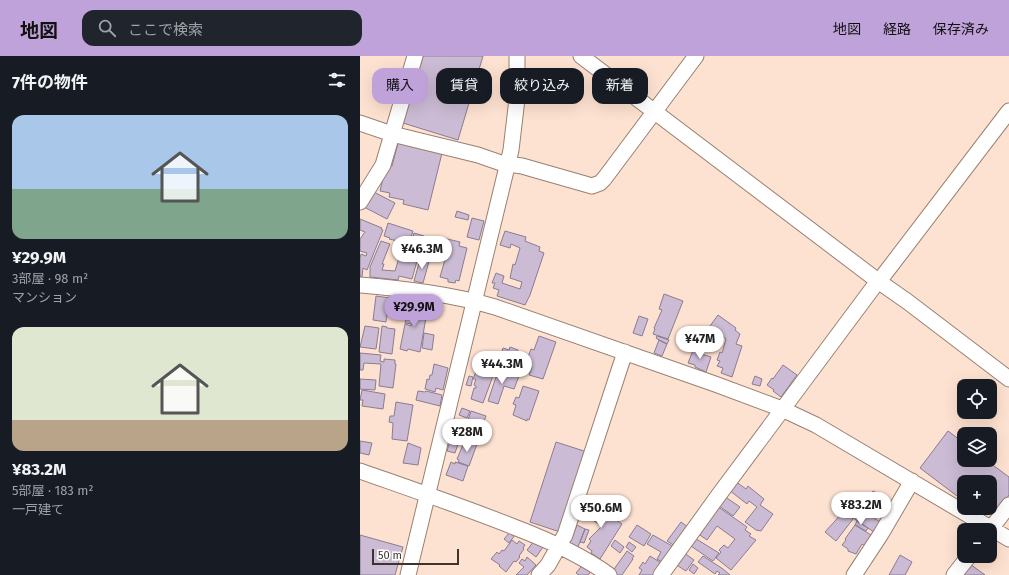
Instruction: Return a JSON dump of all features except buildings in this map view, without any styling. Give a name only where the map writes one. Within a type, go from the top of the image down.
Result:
[{"type":"street","points":[[360,202],[383,165],[415,56]]},
{"type":"street","points":[[408,575],[508,164],[516,116],[518,83],[517,56]]},
{"type":"street","points":[[581,56],[1009,379]]},
{"type":"street","points":[[360,123],[392,134],[478,155],[508,164],[522,166],[592,186],[600,183],[696,56]]},
{"type":"street","points":[[661,575],[674,555],[878,281],[888,270],[1009,111]]},
{"type":"street","points":[[360,285],[408,290],[474,301],[495,307],[782,409],[816,425],[981,523]]},
{"type":"street","points":[[539,575],[560,545],[570,522],[625,352]]},
{"type":"street","points":[[360,471],[492,518],[560,545],[609,575]]},
{"type":"street","points":[[854,575],[881,534],[912,481]]},
{"type":"street","points":[[996,523],[1009,505]]},
{"type":"street","points":[[997,532],[1009,539]]},
{"type":"street","points":[[954,575],[963,563]]}]
